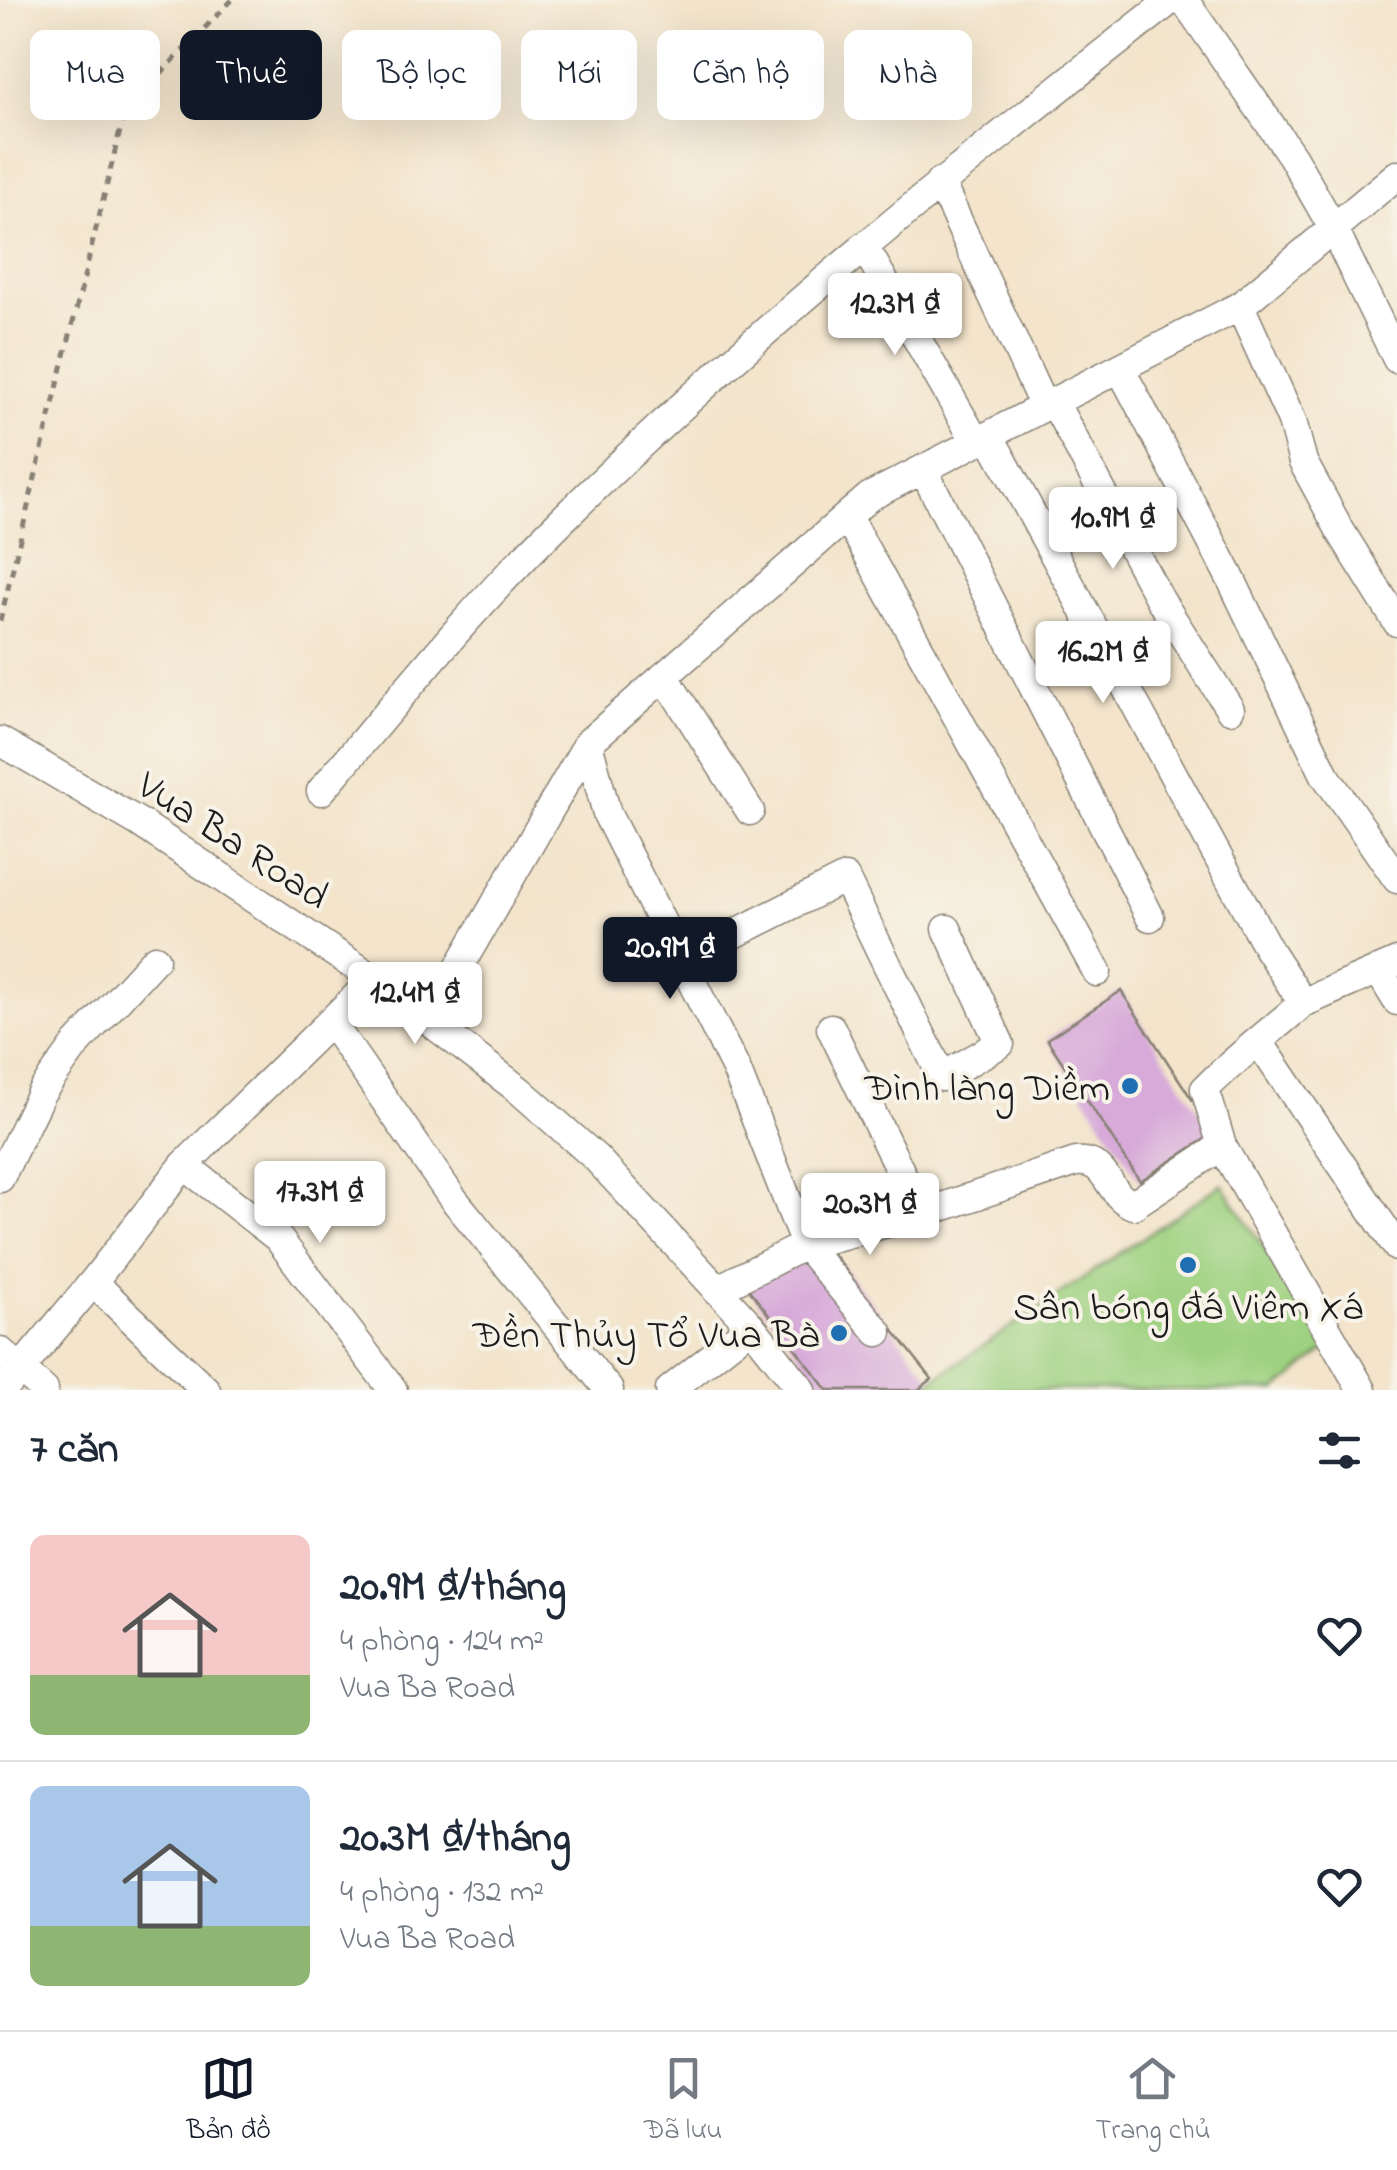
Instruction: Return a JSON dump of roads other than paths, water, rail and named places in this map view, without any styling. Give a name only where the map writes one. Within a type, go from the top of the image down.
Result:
[{"type":"street","points":[[321,791],[475,611],[560,521],[768,326],[940,182],[1172,0]]},
{"type":"street","points":[[1184,0],[1292,156],[1333,228],[1397,359]]},
{"type":"street","points":[[428,1021],[588,743],[868,497],[1240,306],[1397,175]]},
{"type":"street","points":[[940,182],[1049,404],[1159,598],[1230,709]]},
{"type":"street","points":[[864,246],[983,438],[1268,949],[1304,1002]]},
{"type":"street","points":[[1240,306],[1292,421],[1304,462],[1340,532],[1397,622]]},
{"type":"street","points":[[1120,368],[1230,577],[1325,775],[1397,879]]},
{"type":"street","points":[[924,469],[1150,917]]},
{"type":"street","points":[[847,516],[1097,972]]},
{"type":"street","points":[[664,676],[750,811]]},
{"type":"street","name":"Vua Ba Road","points":[[0,740],[140,823],[374,979],[518,1090],[596,1158],[751,1326],[802,1390]]},
{"type":"street","points":[[588,743],[607,814],[736,1069],[805,1245],[878,1332]]},
{"type":"street","points":[[681,961],[845,878],[942,1077],[1000,1044],[947,929]]},
{"type":"street","points":[[0,1178],[41,1092],[75,1046],[156,960]]},
{"type":"street","points":[[1362,1390],[1222,1146],[1205,1089],[1237,1056],[1304,1002],[1388,966],[1397,1001]]},
{"type":"street","points":[[3,1390],[10,1359],[93,1282],[184,1164],[374,979]]},
{"type":"street","points":[[330,1022],[451,1196],[610,1390]]},
{"type":"street","points":[[831,1028],[921,1214]]},
{"type":"street","points":[[1259,1042],[1397,1247]]},
{"type":"street","points":[[716,1290],[805,1245],[921,1214],[1089,1160],[1100,1166],[1121,1201],[1132,1206],[1222,1146]]},
{"type":"street","points":[[184,1164],[278,1238],[393,1390]]},
{"type":"street","points":[[93,1282],[206,1390]]},
{"type":"street","points":[[670,1390],[751,1326]]},
{"type":"street","points":[[10,1359],[44,1390]]},
{"type":"place","name":"Đình làng Diềm","points":[[1130,1086]]},
{"type":"place","name":"Sân bóng đá Viêm Xá","points":[[1188,1265]]},
{"type":"place","name":"Đền Thủy Tổ Vua Bà","points":[[839,1333]]}]
